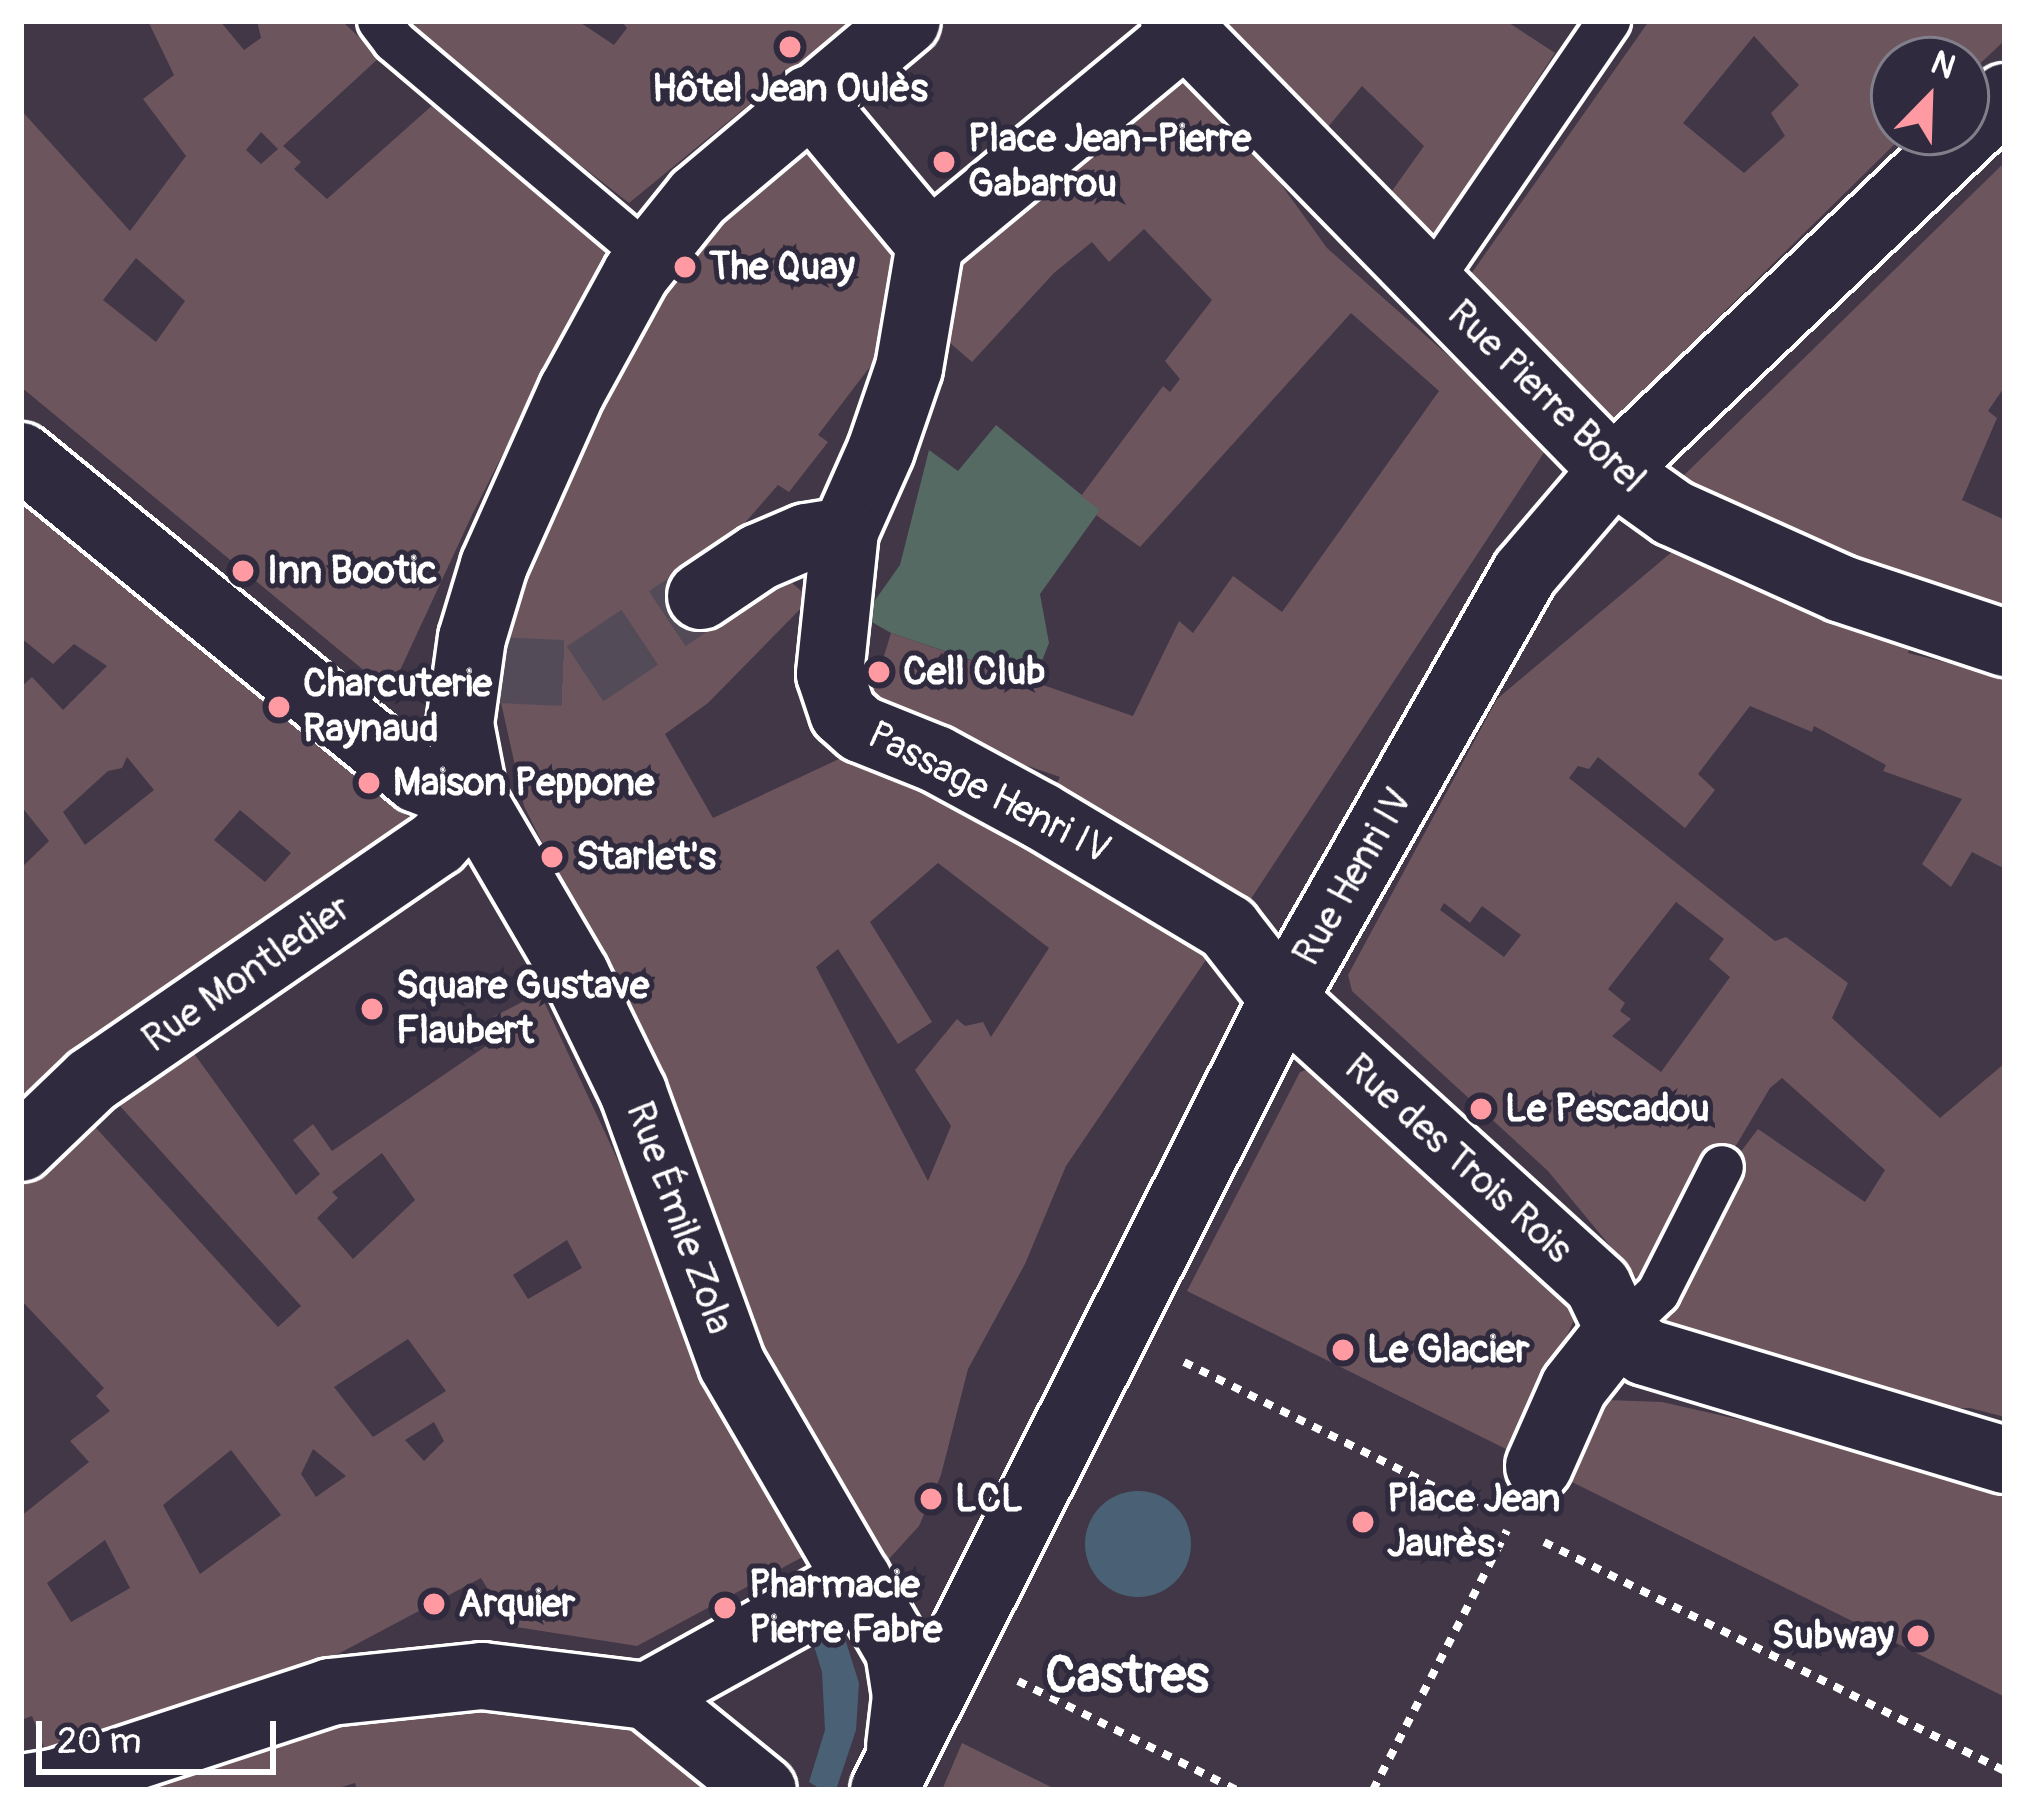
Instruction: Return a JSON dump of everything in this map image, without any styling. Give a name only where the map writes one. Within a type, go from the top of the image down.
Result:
[{"type":"street","points":[[907,21],[809,99],[930,244],[1179,27]]},
{"type":"street","name":"Rue Pierre Borel","points":[[1179,27],[1262,106],[1613,470],[1673,513],[1842,589],[2005,643]]},
{"type":"street","name":"Rue Henri IV","points":[[889,1779],[952,1664],[1283,1000],[1525,573],[1613,470],[2005,97]]},
{"type":"street","name":"Rue Émile Zola","points":[[809,99],[698,197],[636,274],[572,391],[494,565],[482,668],[460,724],[475,802],[575,975],[633,1092],[732,1364],[887,1624],[903,1673],[905,1723],[889,1779]]},
{"type":"street","name":"Passage Henri IV","points":[[930,244],[909,368],[881,450],[845,532],[830,674],[843,713],[862,729],[936,760],[1041,816],[1228,928],[1283,1000]]},
{"type":"street","points":[[21,456],[417,779],[475,802]]},
{"type":"street","points":[[701,596],[775,550],[806,537],[845,532]]},
{"type":"street","name":"Rue Montledier","points":[[21,1148],[92,1080],[437,843],[475,802]]},
{"type":"street","name":"Rue des Trois Rois","points":[[1283,1000],[1598,1286],[1619,1330]]},
{"type":"street","points":[[1539,1466],[1574,1388],[1619,1330],[1645,1352],[2005,1460]]},
{"type":"street","points":[[646,1696],[858,1579]]},
{"type":"street","points":[[43,1787],[330,1692],[482,1676],[646,1696],[763,1790]]},
{"type":"lane","points":[[379,21],[394,41],[632,242],[636,274]]},
{"type":"lane","points":[[1429,284],[1609,21]]},
{"type":"lane","points":[[1619,1330],[1658,1293],[1722,1167]]},
{"type":"path","points":[[1118,1330],[2005,1771]]},
{"type":"path","points":[[1373,1790],[1539,1466]]},
{"type":"path","points":[[952,1664],[998,1672],[1237,1790]]},
{"type":"green space","points":[[996,425],[1100,510],[1040,594],[1049,643],[1034,681],[891,633],[863,617],[900,565],[929,450],[958,471]]},
{"type":"water","points":[[1138,1491],[1158,1495],[1176,1506],[1187,1524],[1191,1544],[1187,1564],[1176,1582],[1158,1593],[1138,1597],[1118,1593],[1100,1582],[1089,1564],[1085,1544],[1089,1524],[1100,1506],[1118,1495]]},
{"type":"water","points":[[840,1623],[859,1683],[856,1730],[836,1790],[822,1790],[809,1782],[825,1730],[822,1672],[811,1636]]},
{"type":"building","points":[[148,21],[220,21],[244,50],[261,38],[257,21],[342,21],[380,57],[283,146],[301,162],[294,169],[327,199],[435,103],[609,245],[472,515],[396,679],[384,687],[21,387],[21,110],[130,231],[186,156],[143,99],[174,75]],"holes":[[[261,132],[278,149],[261,164],[246,150]],[[136,258],[185,301],[156,342],[103,300]]]},
{"type":"building","points":[[412,21],[578,21],[614,45],[627,28],[621,21],[851,21],[629,203],[427,45]]},
{"type":"building","points":[[1226,21],[1506,21],[1555,53],[1433,238],[1413,241],[1382,205],[1424,146],[1362,86],[1323,133]]},
{"type":"building","points":[[1649,21],[2005,21],[2005,40],[1990,54],[1990,36],[1870,36],[1870,156],[1883,156],[1612,422],[1464,284]],"holes":[[[1754,36],[1799,85],[1771,113],[1785,136],[1744,173],[1683,123]]]},
{"type":"building","points":[[1189,72],[1236,122],[1327,248],[1549,445],[1241,914],[1050,798],[1060,777],[867,711],[891,633],[1133,716],[1179,621],[1193,633],[1233,576],[1282,612],[1439,391],[1351,313],[1140,547],[1096,515],[1100,510],[1081,496],[1163,386],[1170,392],[1180,379],[1165,361],[1212,300],[1144,229],[1109,262],[1092,242],[1054,273],[972,362],[935,330],[949,255]]},
{"type":"building","points":[[806,137],[903,250],[882,351],[818,435],[828,442],[789,492],[778,485],[695,580],[771,564],[810,599],[708,703],[665,734],[713,818],[854,752],[1216,945],[1066,1166],[1025,1264],[968,1369],[941,1475],[919,1526],[888,1560],[811,1462],[631,1023],[524,806],[498,689],[498,646],[616,356],[723,218]],"holes":[[[938,863],[1049,948],[991,1037],[983,1022],[965,1026],[957,1019],[915,1070],[951,1126],[928,1181],[816,967],[838,949],[898,1044],[932,1022],[870,922]]]},
{"type":"building","points":[[2005,162],[2005,386],[1988,411],[1997,418],[1962,500],[2005,520],[2005,620],[1884,581],[1679,480]]},
{"type":"building","points":[[21,492],[414,821],[21,1103],[21,868],[49,841],[21,806],[21,687],[32,677],[63,710],[107,666],[74,644],[53,664],[21,638]],"holes":[[[127,757],[154,790],[85,845],[63,812],[108,771],[122,768]],[[240,810],[291,853],[265,882],[214,840]]]},
{"type":"building","points":[[1679,546],[1910,647],[1908,653],[2005,677],[2005,869],[1972,852],[1951,887],[1922,864],[1962,799],[1883,771],[1886,765],[1814,726],[1812,732],[1750,706],[1698,774],[1715,790],[1685,828],[1598,757],[1589,769],[1578,766],[1569,778],[1775,941],[1786,937],[1848,983],[1832,1018],[1940,1118],[2005,1063],[2005,1417],[1970,1408],[1933,1409],[1803,1379],[1659,1318],[1736,1158],[1758,1129],[1865,1202],[1885,1170],[1782,1078],[1770,1088],[1649,1293],[1548,1171],[1352,991],[1348,975],[1497,699]],"holes":[[[1676,902],[1724,939],[1709,959],[1730,977],[1661,1072],[1612,1036],[1631,1019],[1620,1011],[1625,1003],[1608,989]],[[1444,903],[1470,923],[1482,906],[1521,935],[1504,957],[1440,910]]]},
{"type":"building","points":[[540,993],[648,1225],[812,1552],[637,1646],[510,1626],[481,1578],[321,1663],[48,1758],[32,1716],[21,1720],[21,1516],[89,1462],[70,1441],[110,1411],[96,1396],[104,1388],[21,1300],[21,1178],[86,1117],[278,1327],[301,1306],[111,1096],[185,1041],[296,1195],[320,1174],[293,1140],[313,1124],[332,1151],[492,1042],[479,1024]],"holes":[[[382,1153],[415,1200],[353,1259],[317,1218],[338,1198],[332,1192]],[[567,1240],[582,1268],[528,1299],[513,1275]],[[408,1339],[446,1391],[373,1437],[334,1387]],[[434,1422],[444,1441],[424,1461],[405,1440]],[[313,1449],[346,1476],[316,1497],[301,1474]],[[231,1450],[281,1515],[200,1574],[163,1505]],[[105,1540],[130,1588],[71,1622],[47,1583]]]},
{"type":"building","points":[[1306,1070],[1576,1316],[1512,1452],[1187,1291],[1300,1072]]},
{"type":"building","points":[[1608,1400],[1662,1402],[1949,1467],[2005,1486],[2005,1697],[1570,1481]]},
{"type":"building","points":[[482,1700],[652,1734],[725,1790],[357,1790],[355,1783],[332,1790],[132,1790],[318,1728],[400,1708]]},
{"type":"building","points":[[962,1743],[1047,1785],[1057,1790],[942,1790]]},
{"type":"tunnel","points":[[497,670],[585,674],[701,596]]},
{"type":"place","name":"Hôtel Jean Oulès","points":[[790,47]]},
{"type":"place","name":"Place Jean-Pierre Gabarrou","points":[[944,162]]},
{"type":"place","name":"The Quay","points":[[685,267]]},
{"type":"place","name":"Inn Bootic","points":[[243,571]]},
{"type":"place","name":"Cell Club","points":[[879,672]]},
{"type":"place","name":"Charcuterie Raynaud","points":[[279,707]]},
{"type":"place","name":"Maison Peppone","points":[[369,783]]},
{"type":"place","name":"Starlet's","points":[[552,857]]},
{"type":"place","name":"Square Gustave Flaubert","points":[[372,1009]]},
{"type":"place","name":"Le Pescadou","points":[[1481,1109]]},
{"type":"place","name":"Le Glacier","points":[[1343,1350]]},
{"type":"place","name":"LCL","points":[[931,1499]]},
{"type":"place","name":"Place Jean Jaurès","points":[[1363,1522]]},
{"type":"place","name":"Arquier","points":[[434,1604]]},
{"type":"place","name":"Pharmacie Pierre Fabre","points":[[725,1608]]},
{"type":"place","name":"Subway","points":[[1918,1636]]},
{"type":"district","name":"Castres","points":[[1127,1676]]}]
